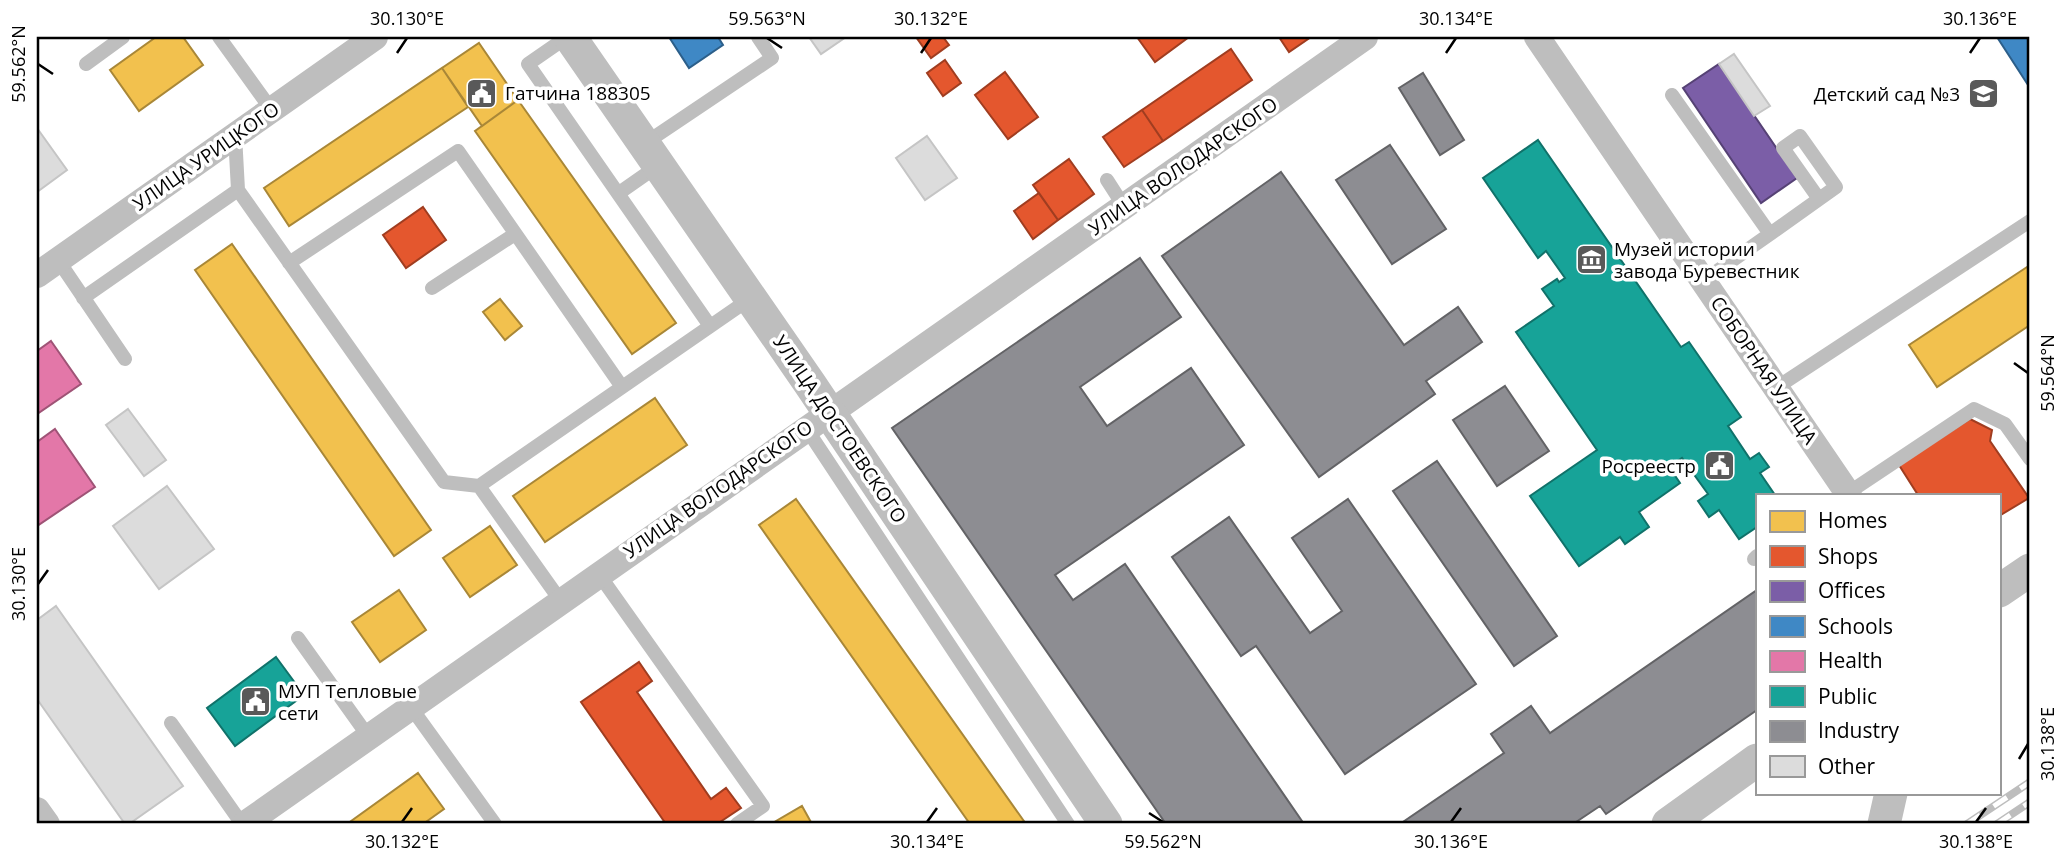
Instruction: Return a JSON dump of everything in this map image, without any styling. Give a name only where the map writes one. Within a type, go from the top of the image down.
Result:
[{"type":"street","name":"УЛИЦА УРИЦКОГО","points":[[47,267],[375,37]]},
{"type":"street","name":"УЛИЦА ДОСТОЕВСКОГО","points":[[569,37],[751,298],[817,420],[1106,824]]},
{"type":"street","name":"УЛИЦА ВОЛОДАРСКОГО","points":[[243,824],[817,420],[1125,208],[1365,37]]},
{"type":"street","name":"СОБОРНАЯ УЛИЦА","points":[[1537,37],[1847,494]]},
{"type":"street","points":[[2000,590],[2030,570]]},
{"type":"street","points":[[1668,824],[1756,761]]},
{"type":"street","points":[[1884,824],[1891,794]]},
{"type":"street","points":[[37,810],[47,824]]},
{"type":"lane","points":[[86,64],[123,37]]},
{"type":"lane","points":[[219,37],[271,109]]},
{"type":"lane","points":[[569,37],[528,64],[710,326]]},
{"type":"lane","points":[[619,193],[652,154],[772,58],[758,37]]},
{"type":"lane","points":[[1672,95],[1770,234]]},
{"type":"lane","points":[[235,135],[238,190],[444,482],[479,486],[751,298]]},
{"type":"lane","points":[[289,263],[458,150],[622,387]]},
{"type":"lane","points":[[1107,180],[1125,208]]},
{"type":"lane","points":[[83,298],[238,190]]},
{"type":"lane","points":[[1703,281],[1819,199]]},
{"type":"lane","points":[[1776,388],[2030,221]]},
{"type":"lane","points":[[432,288],[515,234]]},
{"type":"lane","points":[[47,267],[83,298],[125,359]]},
{"type":"lane","points":[[1849,494],[1975,409],[2005,424],[2030,459]]},
{"type":"lane","points":[[817,420],[1068,824]]},
{"type":"lane","points":[[479,486],[560,600]]},
{"type":"lane","points":[[598,573],[763,806],[737,824]]},
{"type":"lane","points":[[299,638],[368,736]]},
{"type":"lane","points":[[410,706],[495,824]]},
{"type":"lane","points":[[171,723],[243,824]]},
{"type":"building: Homes","points":[[156,37],[183,37],[203,65],[139,111],[110,70]]},
{"type":"building: Homes","points":[[479,43],[518,100],[482,126],[442,68]]},
{"type":"building: Homes","points":[[442,68],[468,107],[289,226],[264,188]]},
{"type":"building: Homes","points":[[518,100],[676,323],[632,354],[475,131]]},
{"type":"building: Homes","points":[[232,244],[431,530],[394,556],[195,270]]},
{"type":"building: Homes","points":[[2030,265],[2030,325],[1937,387],[1909,345]]},
{"type":"building: Homes","points":[[500,299],[522,326],[505,340],[483,312]]},
{"type":"building: Homes","points":[[655,398],[687,445],[545,542],[513,496]]},
{"type":"building: Homes","points":[[796,499],[1026,824],[970,824],[759,525]]},
{"type":"building: Homes","points":[[490,526],[517,565],[470,597],[443,558]]},
{"type":"building: Homes","points":[[399,590],[426,630],[380,662],[352,622]]},
{"type":"building: Homes","points":[[418,773],[444,809],[423,824],[347,824]]},
{"type":"building: Homes","points":[[802,806],[812,824],[771,824]]},
{"type":"building: Shops","points":[[916,37],[943,37],[949,45],[931,58]]},
{"type":"building: Shops","points":[[1137,37],[1189,37],[1155,62]]},
{"type":"building: Shops","points":[[1279,37],[1311,37],[1289,52]]},
{"type":"building: Shops","points":[[1231,49],[1252,80],[1163,141],[1142,110]]},
{"type":"building: Shops","points":[[945,60],[961,83],[943,96],[927,73]]},
{"type":"building: Shops","points":[[1005,72],[1038,117],[1008,139],[975,95]]},
{"type":"building: Shops","points":[[1142,110],[1163,141],[1124,167],[1103,137]]},
{"type":"building: Shops","points":[[1069,159],[1094,194],[1058,220],[1033,185]]},
{"type":"building: Shops","points":[[1039,193],[1058,220],[1033,239],[1014,211]]},
{"type":"building: Shops","points":[[423,207],[446,240],[406,268],[383,235]]},
{"type":"building: Shops","points":[[1970,419],[1992,430],[1990,441],[2029,498],[2000,515],[2000,494],[1917,494],[1899,465]]},
{"type":"building: Shops","points":[[639,662],[652,681],[637,692],[711,799],[726,788],[741,808],[717,824],[666,824],[581,702]]},
{"type":"building: Offices","points":[[1719,64],[1797,178],[1761,203],[1683,88]]},
{"type":"building: Schools","points":[[669,37],[718,37],[723,45],[689,68]]},
{"type":"building: Schools","points":[[1997,37],[2030,37],[2028,85]]},
{"type":"building: Health","points":[[51,341],[81,384],[37,414],[37,351]]},
{"type":"building: Health","points":[[55,429],[95,487],[37,526],[37,442]]},
{"type":"building: Public","points":[[1538,140],[1681,347],[1689,342],[1741,417],[1728,426],[1750,459],[1759,453],[1769,467],[1760,473],[1774,494],[1756,494],[1756,528],[1739,539],[1719,510],[1709,517],[1698,501],[1708,494],[1682,458],[1669,467],[1680,483],[1639,512],[1649,527],[1625,544],[1620,537],[1579,566],[1530,496],[1597,450],[1516,332],[1554,306],[1542,289],[1557,279],[1559,282],[1565,278],[1546,251],[1538,258],[1483,178]]},
{"type":"building: Public","name":"МУП Тепловые сети","points":[[276,657],[304,695],[235,746],[207,708]]},
{"type":"building: Industry","points":[[1423,73],[1464,140],[1440,155],[1399,88]]},
{"type":"building: Industry","points":[[1390,145],[1446,229],[1392,264],[1336,180]]},
{"type":"building: Industry","points":[[1281,172],[1404,345],[1458,307],[1482,342],[1426,381],[1435,394],[1319,477],[1162,256]]},
{"type":"building: Industry","points":[[1140,258],[1181,317],[1080,387],[1107,426],[1191,368],[1244,445],[1055,575],[1073,600],[1125,564],[1304,824],[1166,824],[892,428]]},
{"type":"building: Industry","points":[[1505,386],[1549,451],[1497,486],[1453,420]]},
{"type":"building: Industry","points":[[1437,461],[1557,636],[1514,666],[1393,491]]},
{"type":"building: Industry","points":[[1348,499],[1476,684],[1345,774],[1256,646],[1241,656],[1172,557],[1229,517],[1310,633],[1342,611],[1292,538]]},
{"type":"building: Industry","points":[[1756,591],[1756,711],[1606,814],[1600,806],[1573,824],[1400,824],[1504,753],[1491,734],[1531,706],[1550,733]]},
{"type":"building: Other","points":[[809,37],[846,37],[821,54]]},
{"type":"building: Other","points":[[1734,54],[1770,106],[1754,116],[1719,64]]},
{"type":"building: Other","points":[[37,128],[67,170],[37,192]]},
{"type":"building: Other","points":[[927,136],[957,178],[925,200],[896,158]]},
{"type":"building: Other","points":[[128,409],[166,460],[144,476],[106,425]]},
{"type":"building: Other","points":[[167,486],[214,549],[159,589],[113,526]]},
{"type":"building: Other","points":[[56,606],[183,786],[129,824],[125,824],[37,699],[37,620]]},
{"type":"railway","points":[[1967,824],[2030,782]]},
{"type":"railway","points":[[1997,824],[2030,802]]},
{"type":"place","name":"Гатчина 188305","points":[[482,93]]},
{"type":"place","name":"Детский сад №3","points":[[1983,94]]},
{"type":"place","name":"Музей истории завода Буревестник","points":[[1591,260]]},
{"type":"place","name":"Росреестр","points":[[1719,466]]},
{"type":"place","name":"МУП Тепловые сети","points":[[255,702]]}]
